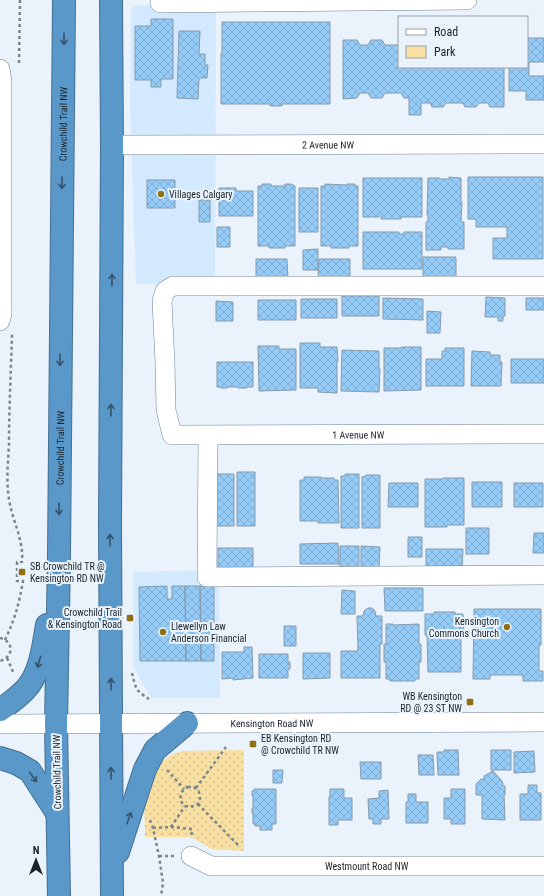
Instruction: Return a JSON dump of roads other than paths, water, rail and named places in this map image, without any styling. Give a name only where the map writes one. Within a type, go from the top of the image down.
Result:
[{"type":"highway","name":"Crowchild Trail NW","points":[[59,896],[56,724],[64,0]]},
{"type":"highway","points":[[111,0],[112,145],[110,518],[112,896]]},
{"type":"highway","points":[[0,710],[26,689],[36,674],[41,660],[59,555]]},
{"type":"highway","points":[[112,868],[146,769],[156,750],[186,723]]},
{"type":"highway","points":[[0,758],[16,763],[30,771],[57,813]]},
{"type":"street","points":[[160,0],[160,3],[467,0]]},
{"type":"street","points":[[0,69],[2,81],[2,314],[0,320]]},
{"type":"street","name":"2 Avenue NW","points":[[112,145],[544,144]]},
{"type":"street","name":"1 Avenue NW","points":[[544,286],[173,286],[165,291],[162,301],[166,410],[172,435],[544,434]]},
{"type":"street","points":[[208,436],[207,578],[544,576]]},
{"type":"street","name":"Kensington Road NW","points":[[0,724],[544,722]]},
{"type":"street","name":"Westmount Road NW","points":[[191,856],[211,866],[544,866]]},
{"type":"place","name":"Villages Calgary","points":[[161,194]]},
{"type":"place","name":"SB Crowchild TR @ Kensington RD NW","points":[[22,572]]},
{"type":"place","name":"Crowchild Trail & Kensington Road","points":[[130,618]]},
{"type":"place","name":"Kensington Commons Church","points":[[507,627]]},
{"type":"place","name":"Llewellyn Law Anderson Financial","points":[[163,632]]},
{"type":"place","name":"WB Kensington RD @ 23 ST NW","points":[[470,702]]},
{"type":"place","name":"EB Kensington RD @ Crowchild TR NW","points":[[253,744]]}]
